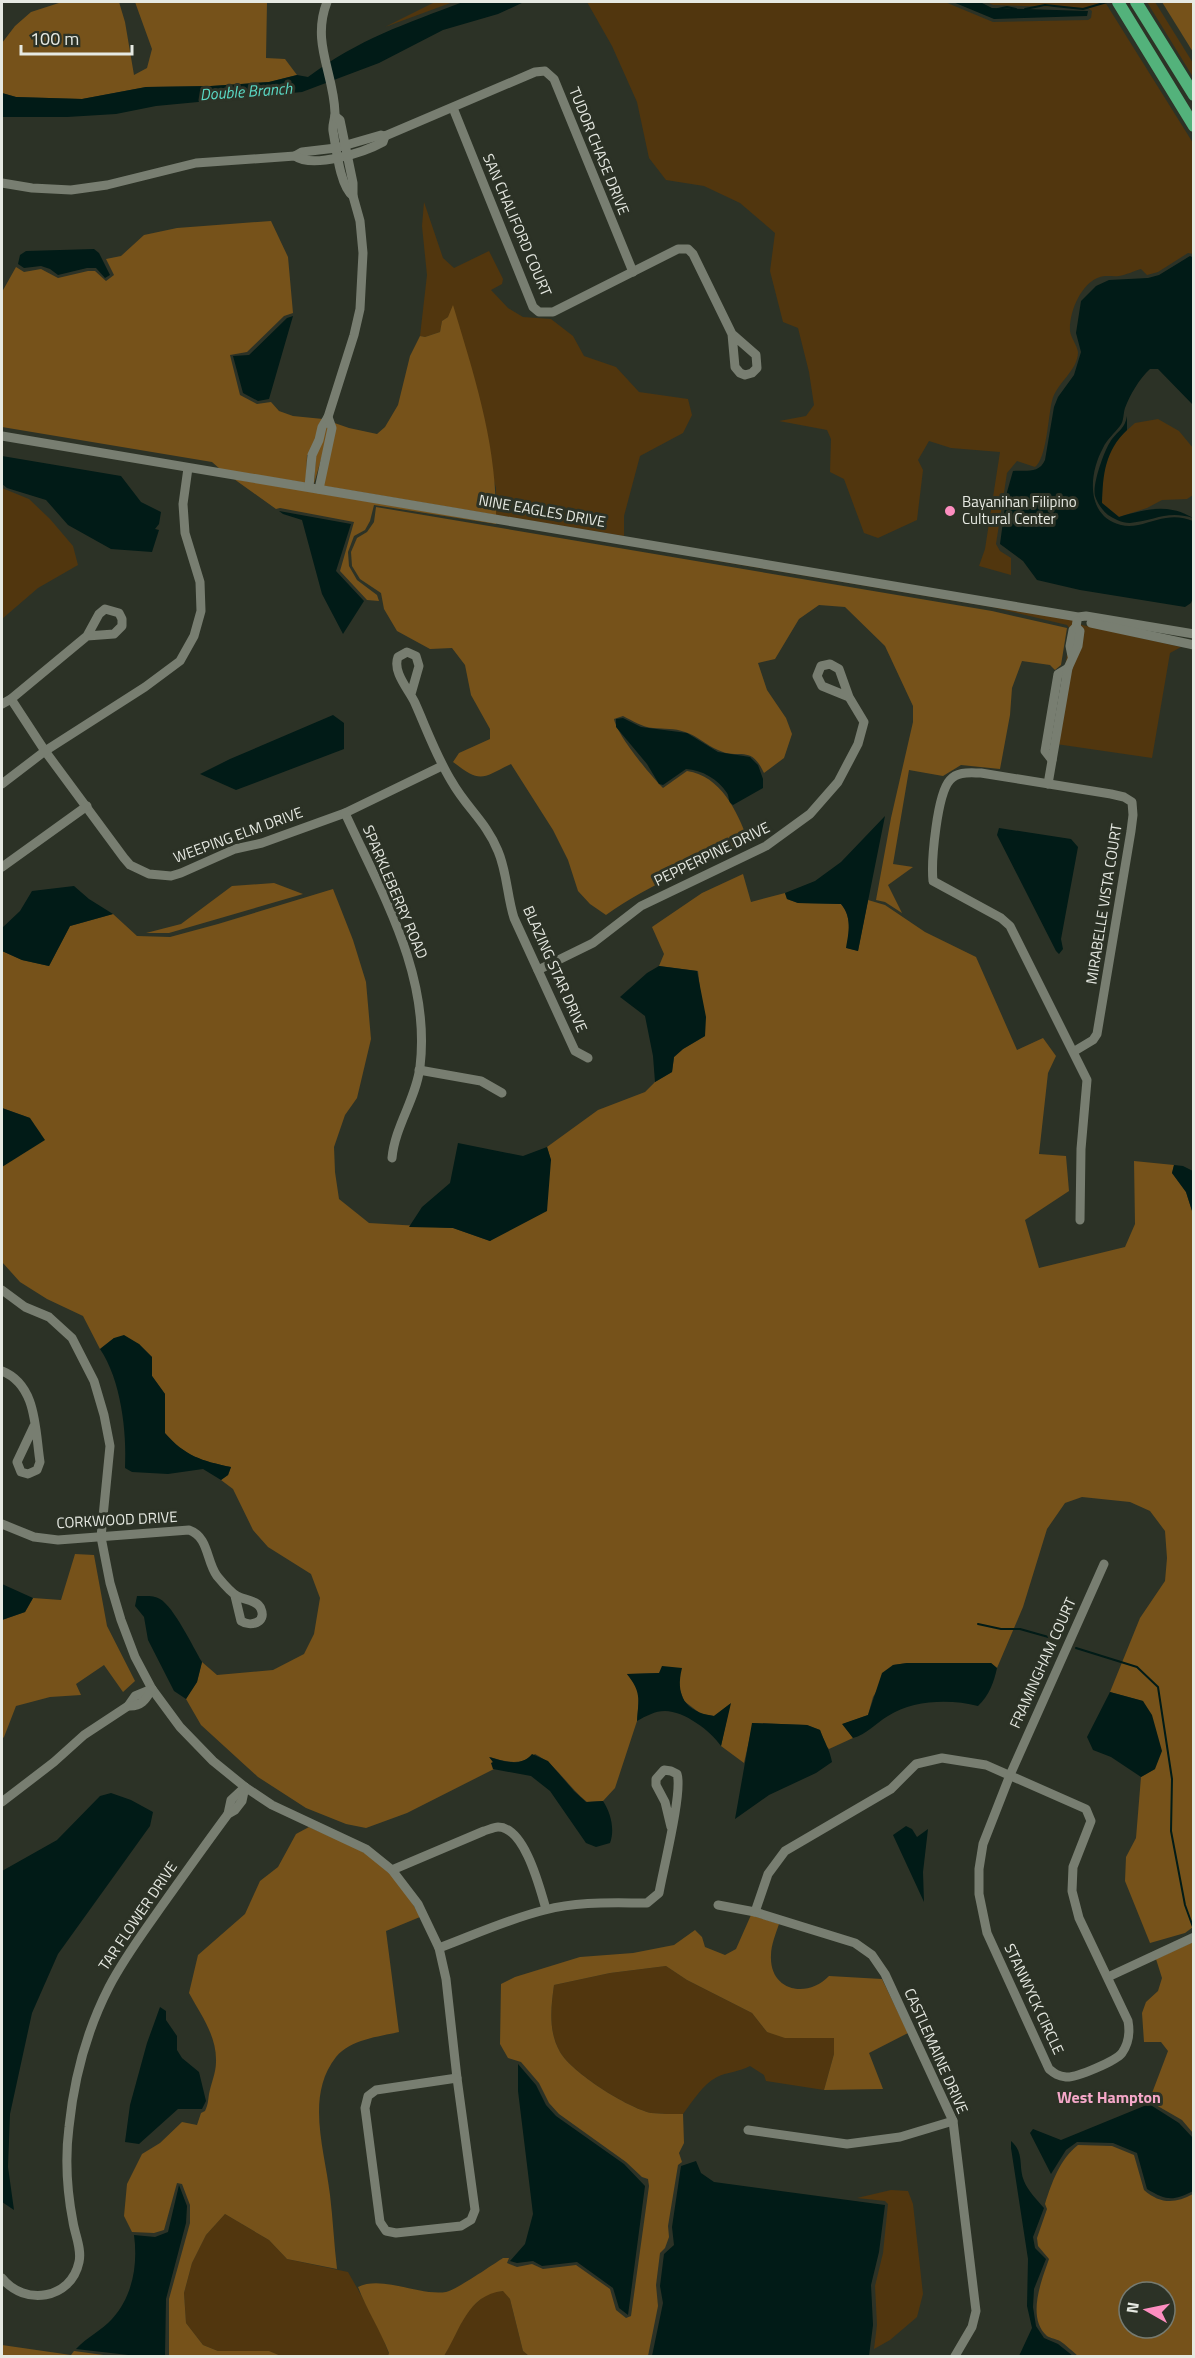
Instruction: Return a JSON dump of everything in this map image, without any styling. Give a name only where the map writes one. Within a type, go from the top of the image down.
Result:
[{"type":"main road","points":[[1118,2],[1194,126]]},
{"type":"main road","points":[[1138,5],[1194,95]]},
{"type":"street","points":[[314,488],[312,455],[354,335],[360,309],[363,253],[360,221],[353,196],[353,183],[342,151],[340,120],[335,116],[323,54],[321,35],[327,2]]},
{"type":"street","name":"TUDOR CHASE DRIVE","points":[[2,183],[32,188],[71,190],[107,185],[196,163],[295,156],[300,160],[310,160],[342,151],[375,146],[383,142],[385,136],[535,72],[545,71],[551,75],[633,272]]},
{"type":"street","name":"SAN CHALIFORD COURT","points":[[453,108],[533,307],[539,312],[553,312],[678,249],[688,249],[693,254],[732,334]]},
{"type":"street","name":"NINE EAGLES DRIVE","points":[[2,436],[314,488],[1077,622],[1083,621],[1193,640]]},
{"type":"street","points":[[2,784],[45,751],[145,687],[180,661],[194,636],[201,611],[200,582],[185,533],[183,504],[188,468]]},
{"type":"street","points":[[1048,784],[1052,760],[1045,751],[1056,685],[1058,674],[1068,668],[1078,646],[1080,631],[1077,622]]},
{"type":"street","points":[[2,704],[87,636]]},
{"type":"street","name":"BLAZING STAR DRIVE","points":[[411,694],[442,766],[453,785],[485,825],[493,839],[504,868],[507,897],[514,918],[575,1051],[588,1058]]},
{"type":"street","name":"PEPPERPINE DRIVE","points":[[538,970],[593,943],[640,906],[766,846],[810,814],[838,782],[863,729],[864,722],[861,714],[849,696]]},
{"type":"street","name":"WEEPING ELM DRIVE","points":[[11,699],[45,751],[130,865],[159,876],[181,873],[235,849],[262,843],[345,813],[442,766]]},
{"type":"street","name":"MIRABELLE VISTA COURT","points":[[1072,1052],[1093,1040],[1096,1034],[1133,815],[1132,802],[1124,797],[981,773],[966,772],[951,778],[942,799],[931,864],[933,881],[1001,918],[1010,926],[1072,1052],[1087,1080],[1081,1149],[1080,1220]]},
{"type":"street","points":[[2,867],[87,807]]},
{"type":"street","name":"SPARKLEBERRY ROAD","points":[[345,813],[396,923],[416,983],[422,1017],[419,1070],[414,1094],[393,1143],[392,1158]]},
{"type":"street","points":[[419,1070],[481,1081],[502,1093]]},
{"type":"street","points":[[2,1290],[25,1307],[49,1317],[72,1338],[94,1381],[110,1446],[101,1537],[110,1583],[121,1620],[135,1657],[152,1689],[180,1727],[213,1761],[245,1788],[272,1805],[366,1849],[392,1870],[418,1904],[439,1948],[446,1979],[475,2210],[471,2220],[461,2226],[396,2234],[386,2231],[380,2222],[365,2108],[368,2096],[376,2090],[457,2078]]},
{"type":"street","points":[[2,1371],[22,1384],[33,1406],[34,1426]]},
{"type":"street","name":"CORKWOOD DRIVE","points":[[2,1524],[34,1537],[58,1540],[189,1530],[203,1539],[208,1559],[217,1576],[236,1596]]},
{"type":"street","name":"FRAMINGHAM COURT","points":[[1010,1775],[1104,1564]]},
{"type":"street","points":[[2,1802],[84,1735],[128,1706],[137,1706],[144,1702],[152,1689]]},
{"type":"street","name":"STANWYCK CIRCLE","points":[[755,1912],[768,1874],[785,1851],[891,1789],[916,1764],[942,1758],[986,1765],[1010,1775],[1086,1809],[1090,1821],[1073,1867],[1072,1891],[1079,1917],[1128,2021],[1130,2032],[1127,2043],[1122,2053],[1113,2060],[1069,2077],[1056,2075],[1049,2069],[987,1933],[980,1894],[979,1869],[983,1844],[1010,1775]]},
{"type":"street","points":[[439,1948],[546,1909],[580,1904],[647,1903],[654,1899],[659,1893],[671,1827],[679,1780],[676,1774],[664,1770],[656,1779],[656,1785],[665,1802],[671,1827]]},
{"type":"street","name":"TAR FLOWER DRIVE","points":[[2,2278],[7,2285],[24,2295],[41,2297],[58,2292],[72,2279],[79,2262],[79,2248],[73,2222],[67,2154],[75,2084],[85,2047],[104,1997],[128,1954],[228,1814],[235,1810],[242,1801],[245,1788]]},
{"type":"street","points":[[392,1870],[484,1831],[499,1827],[510,1832],[534,1868],[546,1909]]},
{"type":"street","name":"CASTLEMAINE DRIVE","points":[[718,1905],[755,1912],[855,1943],[872,1955],[885,1974],[953,2121],[976,2312],[972,2326],[955,2356]]},
{"type":"street","points":[[1108,1977],[1194,1937]]},
{"type":"street","points":[[748,2130],[847,2144],[900,2137],[953,2121]]},
{"type":"shaded area","points":[[62,2],[119,2],[125,22],[134,75],[147,68],[152,49],[135,2],[267,2],[266,58],[285,59],[297,75],[269,82],[146,87],[82,99],[16,97],[2,93],[2,43],[15,26],[31,12]]},
{"type":"shaded area","points":[[435,2],[453,2],[385,27]]},
{"type":"shaded area","points":[[587,2],[945,2],[993,22],[1088,20],[1091,18],[1092,11],[1088,8],[993,5],[987,2],[1105,2],[1193,143],[1193,254],[1188,253],[1158,272],[1147,275],[1141,269],[1117,276],[1100,277],[1087,285],[1078,299],[1070,323],[1070,331],[1078,352],[1077,359],[1054,395],[1042,455],[1035,467],[1017,461],[1007,473],[996,544],[1000,551],[1011,558],[1011,575],[979,566],[985,549],[1000,452],[951,448],[929,441],[918,460],[923,470],[917,520],[878,538],[864,533],[844,479],[830,472],[831,439],[827,430],[779,421],[806,416],[814,405],[809,372],[798,328],[783,322],[770,271],[775,233],[740,203],[704,186],[666,180],[649,158],[637,102],[612,46]]},
{"type":"shaded area","points":[[1147,2],[1155,2],[1193,63],[1193,77]]},
{"type":"shaded area","points":[[1162,2],[1193,2],[1193,52]]},
{"type":"shaded area","points":[[424,202],[443,258],[454,268],[489,251],[503,279],[502,284],[491,290],[508,308],[523,317],[551,319],[573,336],[584,356],[616,367],[639,392],[688,399],[692,415],[683,433],[640,456],[624,516],[624,536],[496,515],[496,488],[448,317],[442,321],[440,332],[425,337],[420,336],[427,275],[422,226]]},
{"type":"shaded area","points":[[271,221],[288,257],[293,313],[284,316],[247,352],[230,355],[240,395],[257,404],[271,402],[279,411],[293,416],[323,419],[377,434],[385,427],[398,405],[410,356],[420,336],[425,337],[440,332],[442,321],[448,317],[453,305],[488,434],[496,515],[324,486],[322,456],[314,484],[316,455],[307,455],[306,483],[220,469],[212,462],[2,427],[2,292],[16,267],[24,272],[41,269],[58,278],[95,271],[106,281],[114,275],[106,259],[121,256],[144,235],[177,228]]},
{"type":"shaded area","points":[[1158,419],[1179,431],[1193,448],[1193,495],[1187,499],[1162,500],[1147,508],[1119,517],[1102,503],[1103,473],[1114,442],[1135,423]]},
{"type":"shaded area","points":[[234,479],[496,524],[374,505],[370,521],[365,530],[354,536],[348,552],[349,566],[357,580],[377,595],[379,601],[367,600],[340,571],[354,522],[276,509]]},
{"type":"shaded area","points":[[2,488],[29,499],[50,519],[73,546],[78,565],[38,588],[2,619]]},
{"type":"shaded area","points":[[376,507],[992,611],[1067,628],[1061,665],[1055,670],[1050,665],[1022,661],[1012,688],[1010,715],[1000,769],[961,765],[943,776],[909,770],[893,864],[913,867],[888,885],[902,913],[885,902],[876,900],[891,818],[913,722],[913,706],[885,646],[845,607],[819,605],[799,619],[775,659],[758,663],[767,690],[786,718],[792,734],[784,758],[764,773],[754,758],[749,755],[726,753],[685,732],[645,726],[623,716],[614,719],[627,744],[663,788],[687,771],[699,774],[718,787],[733,807],[748,840],[658,884],[606,915],[590,904],[578,891],[568,860],[553,830],[511,764],[482,777],[470,774],[453,762],[459,753],[490,739],[490,729],[471,695],[465,665],[452,648],[430,649],[397,631],[384,609],[381,593],[360,579],[352,566],[351,552],[357,538],[367,532],[374,522]]},
{"type":"shaded area","points":[[705,559],[1074,620],[1082,625],[1181,647],[1170,653],[1152,758],[1056,744],[1070,629],[1067,625],[992,607]]},
{"type":"shaded area","points":[[743,874],[751,902],[785,893],[787,899],[798,903],[841,904],[848,919],[847,948],[858,951],[868,900],[885,905],[925,932],[976,957],[1017,1050],[1043,1038],[1056,1056],[1048,1073],[1039,1154],[1066,1156],[1069,1191],[1025,1220],[1039,1268],[1125,1247],[1135,1224],[1134,1161],[1174,1165],[1172,1173],[1186,1192],[1193,1214],[1193,1927],[1185,1933],[1150,1943],[1125,1881],[1126,1857],[1136,1838],[1141,1777],[1155,1769],[1143,1701],[1110,1692],[1140,1618],[1165,1581],[1167,1558],[1165,1531],[1150,1511],[1130,1502],[1082,1497],[1065,1503],[1047,1529],[1023,1607],[997,1668],[991,1663],[893,1665],[873,1697],[868,1715],[843,1724],[853,1738],[829,1749],[820,1730],[807,1725],[753,1723],[744,1763],[721,1746],[730,1704],[714,1716],[701,1714],[684,1701],[678,1684],[659,1673],[627,1674],[637,1687],[639,1696],[637,1721],[615,1788],[603,1801],[587,1802],[550,1764],[535,1754],[519,1762],[490,1757],[496,1768],[407,1813],[366,1828],[346,1824],[306,1808],[258,1777],[201,1725],[186,1699],[197,1682],[202,1662],[217,1675],[273,1670],[304,1654],[314,1634],[320,1598],[311,1574],[268,1547],[253,1530],[233,1489],[221,1480],[228,1475],[231,1467],[194,1456],[179,1447],[164,1433],[165,1394],[152,1376],[152,1357],[139,1344],[114,1338],[100,1349],[83,1316],[47,1299],[20,1282],[2,1262],[2,1167],[30,1118],[2,1108],[2,951],[22,960],[49,966],[70,926],[113,914],[137,936],[170,937],[333,889],[366,982],[371,1039],[357,1098],[345,1115],[334,1147],[339,1199],[369,1223],[453,1228],[490,1241],[551,1160],[547,1147],[598,1110],[645,1092],[655,1082],[672,1072],[674,1057],[705,1036],[698,971],[659,966],[664,954],[652,927],[702,893]]},
{"type":"shaded area","points":[[274,883],[303,894],[169,933],[146,933],[181,924],[232,886]]},
{"type":"shaded area","points":[[75,1554],[94,1555],[107,1626],[135,1681],[123,1692],[104,1665],[76,1684],[81,1695],[50,1697],[16,1706],[2,1739],[2,1620],[25,1612],[33,1598],[61,1600]]},
{"type":"shaded area","points":[[309,1827],[355,1848],[379,1863],[403,1889],[420,1917],[386,1931],[399,2032],[357,2042],[342,2051],[327,2072],[321,2089],[320,2124],[337,2269],[287,2259],[269,2240],[225,2214],[206,2235],[192,2263],[184,2293],[186,2323],[203,2345],[218,2351],[269,2351],[281,2356],[169,2356],[169,2299],[190,2223],[190,2205],[182,2184],[177,2183],[164,2230],[154,2233],[132,2232],[124,2216],[127,2184],[142,2154],[160,2143],[182,2122],[197,2125],[201,2113],[207,2107],[215,2070],[216,2052],[207,2026],[189,1993],[198,1955],[245,1914],[260,1881],[278,1867],[296,1834]]},
{"type":"shaded area","points":[[751,1915],[779,1924],[772,1947],[772,1967],[776,1977],[791,1988],[810,1987],[829,1976],[882,1979],[908,2033],[869,2053],[883,2089],[824,2090],[834,2054],[834,2038],[785,2038],[767,2032],[752,2013],[687,1980],[666,1966],[610,1973],[554,1985],[551,2010],[556,2044],[566,2060],[576,2070],[615,2097],[641,2110],[651,2113],[683,2114],[684,2143],[679,2153],[682,2162],[678,2165],[668,2226],[669,2237],[665,2248],[660,2253],[656,2285],[658,2306],[648,2356],[529,2356],[523,2351],[510,2299],[503,2291],[481,2299],[473,2306],[444,2356],[388,2356],[389,2353],[358,2287],[378,2283],[424,2291],[446,2292],[503,2258],[509,2258],[507,2263],[517,2267],[532,2264],[543,2269],[576,2265],[610,2289],[616,2310],[626,2318],[631,2316],[649,2186],[648,2179],[642,2177],[626,2162],[559,2114],[549,2103],[539,2083],[521,2062],[508,2058],[500,2044],[501,1984],[515,1977],[580,1957],[633,1953],[674,1945],[695,1930],[702,1937],[705,1947],[725,1955],[736,1949]]},
{"type":"shaded area","points":[[1193,1942],[1193,2133],[1182,2120],[1149,2101],[1168,2051],[1161,2042],[1144,2042],[1142,2013],[1146,2002],[1158,1991],[1162,1978],[1156,1959]]},
{"type":"shaded area","points":[[666,1966],[687,1980],[752,2013],[767,2032],[835,2038],[834,2054],[824,2090],[766,2081],[764,2075],[750,2066],[712,2080],[683,2114],[651,2113],[615,2097],[576,2070],[566,2060],[556,2044],[551,2010],[554,1985],[610,1973]]},
{"type":"shaded area","points":[[1078,2145],[1112,2146],[1134,2155],[1144,2190],[1150,2195],[1162,2200],[1174,2201],[1193,2194],[1193,2356],[1078,2356],[1060,2341],[1047,2336],[1041,2328],[1037,2319],[1038,2298],[1049,2259],[1038,2246],[1037,2238],[1047,2209],[1045,2204],[1054,2179],[1066,2157]]},
{"type":"shaded area","points":[[891,2190],[908,2191],[913,2204],[923,2294],[917,2317],[890,2340],[874,2349],[877,2325],[875,2286],[883,2253],[888,2204],[885,2201],[857,2198]]},
{"type":"shaded area","points":[[225,2214],[269,2240],[287,2259],[348,2272],[378,2325],[388,2356],[281,2356],[268,2351],[218,2351],[203,2345],[186,2323],[184,2293],[192,2263],[206,2235]]},
{"type":"shaded area","points":[[504,2291],[510,2299],[523,2351],[529,2356],[444,2356],[467,2311],[489,2292]]},
{"type":"shaded area","points":[[2,2345],[71,2355],[74,2351],[111,2356],[2,2356]]},
{"type":"water","points":[[463,2],[524,2],[498,14],[443,30],[379,63],[302,92],[156,106],[116,114],[2,117],[2,93],[16,97],[82,99],[146,87],[211,86],[269,82],[297,75],[308,77],[364,42]]},
{"type":"water","points":[[953,2],[980,2],[992,8],[1088,11],[1087,16],[994,19]]},
{"type":"water","points":[[94,249],[99,253],[110,275],[105,278],[96,268],[58,275],[41,266],[24,268],[18,264],[20,255],[26,251]]},
{"type":"water","points":[[1190,256],[1194,258],[1193,405],[1158,369],[1150,369],[1129,398],[1121,424],[1098,458],[1093,493],[1101,513],[1109,520],[1121,525],[1138,525],[1173,517],[1193,521],[1193,598],[1191,603],[1185,607],[1080,590],[1037,580],[1023,561],[1000,544],[1007,492],[1013,471],[1036,469],[1045,460],[1054,407],[1058,397],[1074,375],[1081,352],[1076,333],[1081,301],[1096,286],[1109,280],[1148,278],[1159,275]]},
{"type":"water","points":[[293,316],[269,399],[258,401],[243,393],[233,356],[249,355],[287,318]]},
{"type":"water","points":[[1127,416],[1127,430],[1114,446],[1107,464],[1102,503],[1119,517],[1148,510],[1166,509],[1184,513],[1193,518],[1175,515],[1127,523],[1118,521],[1102,509],[1095,496],[1095,483],[1109,444],[1123,426]]},
{"type":"water","points":[[2,456],[121,476],[141,502],[161,512],[159,524],[155,529],[159,530],[152,552],[111,549],[68,525],[46,500],[7,488],[2,484]]},
{"type":"water","points":[[279,511],[351,524],[336,571],[364,601],[343,634],[322,594],[302,520]]},
{"type":"water","points":[[333,715],[344,723],[344,749],[236,790],[200,774],[230,759]]},
{"type":"water","points":[[623,718],[641,727],[687,733],[718,752],[750,757],[758,765],[763,779],[763,788],[733,805],[719,783],[698,771],[686,769],[663,785],[659,784],[647,764],[616,727],[616,719]]},
{"type":"water","points":[[885,816],[858,951],[846,948],[848,919],[841,904],[798,903],[787,899],[785,893],[815,881],[841,862]]},
{"type":"water","points":[[999,828],[1071,839],[1078,847],[1061,939],[1063,949],[1059,954],[997,835]]},
{"type":"water","points":[[74,886],[89,899],[113,914],[70,926],[49,966],[22,960],[2,951],[2,928],[20,911],[32,891]]},
{"type":"water","points":[[659,966],[697,971],[706,1017],[705,1036],[674,1057],[672,1072],[655,1082],[653,1056],[645,1016],[620,997],[647,973]]},
{"type":"water","points":[[2,1108],[30,1118],[45,1140],[2,1167]]},
{"type":"water","points":[[458,1143],[523,1156],[547,1147],[551,1160],[547,1211],[490,1241],[453,1228],[409,1227],[422,1207],[450,1183]]},
{"type":"water","points":[[1174,1165],[1193,1171],[1193,1214],[1186,1192],[1172,1173]]},
{"type":"water","points":[[124,1335],[139,1344],[152,1357],[152,1376],[165,1394],[165,1433],[187,1452],[231,1467],[228,1475],[221,1480],[203,1469],[168,1474],[132,1472],[125,1468],[124,1423],[118,1391],[100,1349],[114,1338]]},
{"type":"water","points":[[2,1584],[33,1598],[25,1612],[2,1620]]},
{"type":"water","points":[[137,1596],[155,1597],[165,1603],[177,1618],[202,1662],[197,1682],[186,1699],[174,1691],[148,1640],[144,1617],[135,1606]]},
{"type":"water","points":[[991,1663],[997,1668],[985,1698],[978,1706],[956,1702],[920,1704],[888,1716],[867,1732],[853,1738],[842,1724],[868,1715],[882,1673],[893,1665]]},
{"type":"water","points":[[662,1666],[682,1668],[681,1694],[684,1701],[696,1711],[714,1716],[731,1703],[721,1746],[711,1734],[680,1714],[658,1712],[637,1721],[638,1696],[627,1674],[659,1673]]},
{"type":"water","points":[[1110,1692],[1143,1701],[1152,1715],[1162,1751],[1155,1769],[1141,1777],[1111,1757],[1093,1750],[1087,1737]]},
{"type":"water","points":[[752,1723],[807,1725],[820,1730],[832,1762],[816,1773],[769,1795],[735,1819]]},
{"type":"water","points":[[532,1754],[548,1761],[586,1802],[603,1801],[611,1822],[610,1843],[596,1847],[586,1843],[550,1791],[531,1776],[493,1769],[491,1763],[493,1762],[489,1757],[506,1762],[517,1762]]},
{"type":"water","points":[[111,1793],[131,1800],[153,1812],[150,1826],[58,1954],[32,2013],[10,2114],[8,2167],[14,2210],[2,2202],[2,1871],[57,1840],[100,1796]]},
{"type":"water","points":[[906,1826],[912,1829],[917,1837],[928,1829],[923,1872],[924,1902],[893,1835]]},
{"type":"water","points":[[160,2007],[166,2011],[166,2020],[177,2036],[177,2050],[182,2058],[199,2072],[206,2101],[202,2109],[178,2109],[139,2144],[125,2142],[130,2105],[147,2043]]},
{"type":"water","points":[[518,2064],[536,2085],[546,2105],[556,2116],[624,2164],[645,2186],[628,2315],[619,2308],[613,2288],[577,2262],[542,2266],[533,2261],[517,2263],[510,2261],[525,2244],[533,2214],[518,2091]]},
{"type":"water","points":[[1149,2104],[1179,2123],[1193,2138],[1193,2191],[1180,2197],[1165,2198],[1147,2189],[1137,2153],[1113,2143],[1077,2142],[1066,2150],[1051,2174],[1030,2133],[1033,2129],[1061,2140]]},
{"type":"water","points":[[1011,2141],[1020,2155],[1022,2176],[1026,2185],[1044,2208],[1033,2237],[1035,2248],[1046,2259],[1034,2289],[1033,2307],[1036,2326],[1044,2338],[1058,2344],[1073,2356],[1019,2356],[1032,2328],[1027,2306],[1028,2259]]},
{"type":"water","points":[[696,2161],[701,2173],[714,2182],[885,2205],[879,2252],[871,2285],[873,2325],[869,2356],[652,2356],[663,2303],[660,2286],[664,2254],[674,2245],[672,2227],[681,2166]]},
{"type":"water","points":[[179,2185],[187,2206],[186,2223],[166,2299],[165,2356],[137,2356],[76,2349],[108,2323],[125,2300],[134,2268],[134,2235],[155,2237],[168,2232]]},
{"type":"waterway","name":"Double Branch","points":[[1025,9],[1045,5],[1083,9],[1107,2]]},
{"type":"waterway","name":"Double Branch","points":[[998,9],[1007,7],[1016,9]]},
{"type":"waterway","points":[[978,1624],[1001,1629],[1020,1629],[1059,1640]]},
{"type":"waterway","points":[[1076,1648],[1137,1667],[1158,1687],[1172,1779],[1171,1831],[1185,1905],[1193,1927]]},
{"type":"place","name":"Bayanihan Filipino Cultural Center","points":[[950,511]]},
{"type":"district","name":"West Hampton","points":[[1109,2097]]}]
